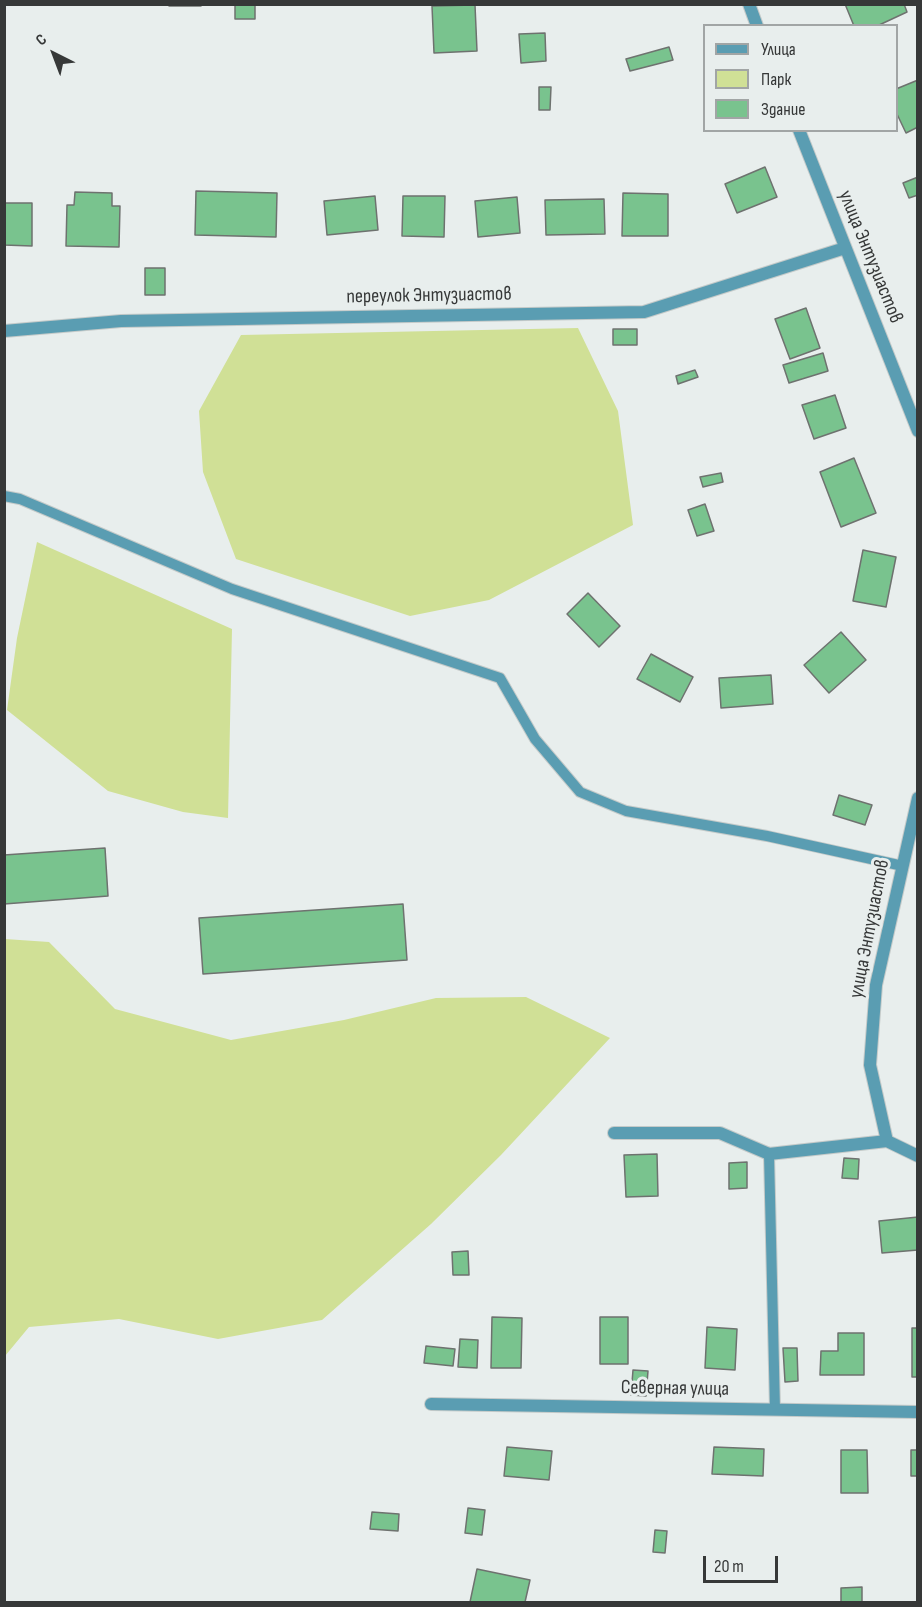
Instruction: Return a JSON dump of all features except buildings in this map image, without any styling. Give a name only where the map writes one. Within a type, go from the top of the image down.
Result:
[{"type":"street","points":[[749,4],[756,24]]},
{"type":"street","name":"улица Энтузиастов","points":[[800,132],[918,431]]},
{"type":"street","name":"переулок Энтузиастов","points":[[4,331],[121,321],[644,312],[845,248]]},
{"type":"street","name":"улица Энтузиастов","points":[[887,1141],[870,1065],[876,985],[918,798]]},
{"type":"street","points":[[614,1133],[720,1133],[769,1154],[887,1141],[918,1156]]},
{"type":"street","name":"Северная улица","points":[[431,1404],[918,1412]]},
{"type":"lane","points":[[4,496],[20,499],[232,589],[500,678],[535,739],[580,792],[626,811],[767,836],[903,866]]},
{"type":"lane","points":[[769,1154],[775,1410]]},
{"type":"green space","points":[[578,328],[618,411],[633,525],[489,600],[410,616],[236,559],[203,472],[199,411],[241,335]]},
{"type":"green space","points":[[37,542],[232,629],[228,818],[183,812],[108,791],[7,710],[17,638]]},
{"type":"green space","points":[[5,939],[49,942],[115,1009],[231,1040],[344,1020],[436,998],[526,997],[610,1038],[501,1155],[431,1224],[322,1320],[218,1339],[119,1319],[29,1327],[5,1356]]}]
